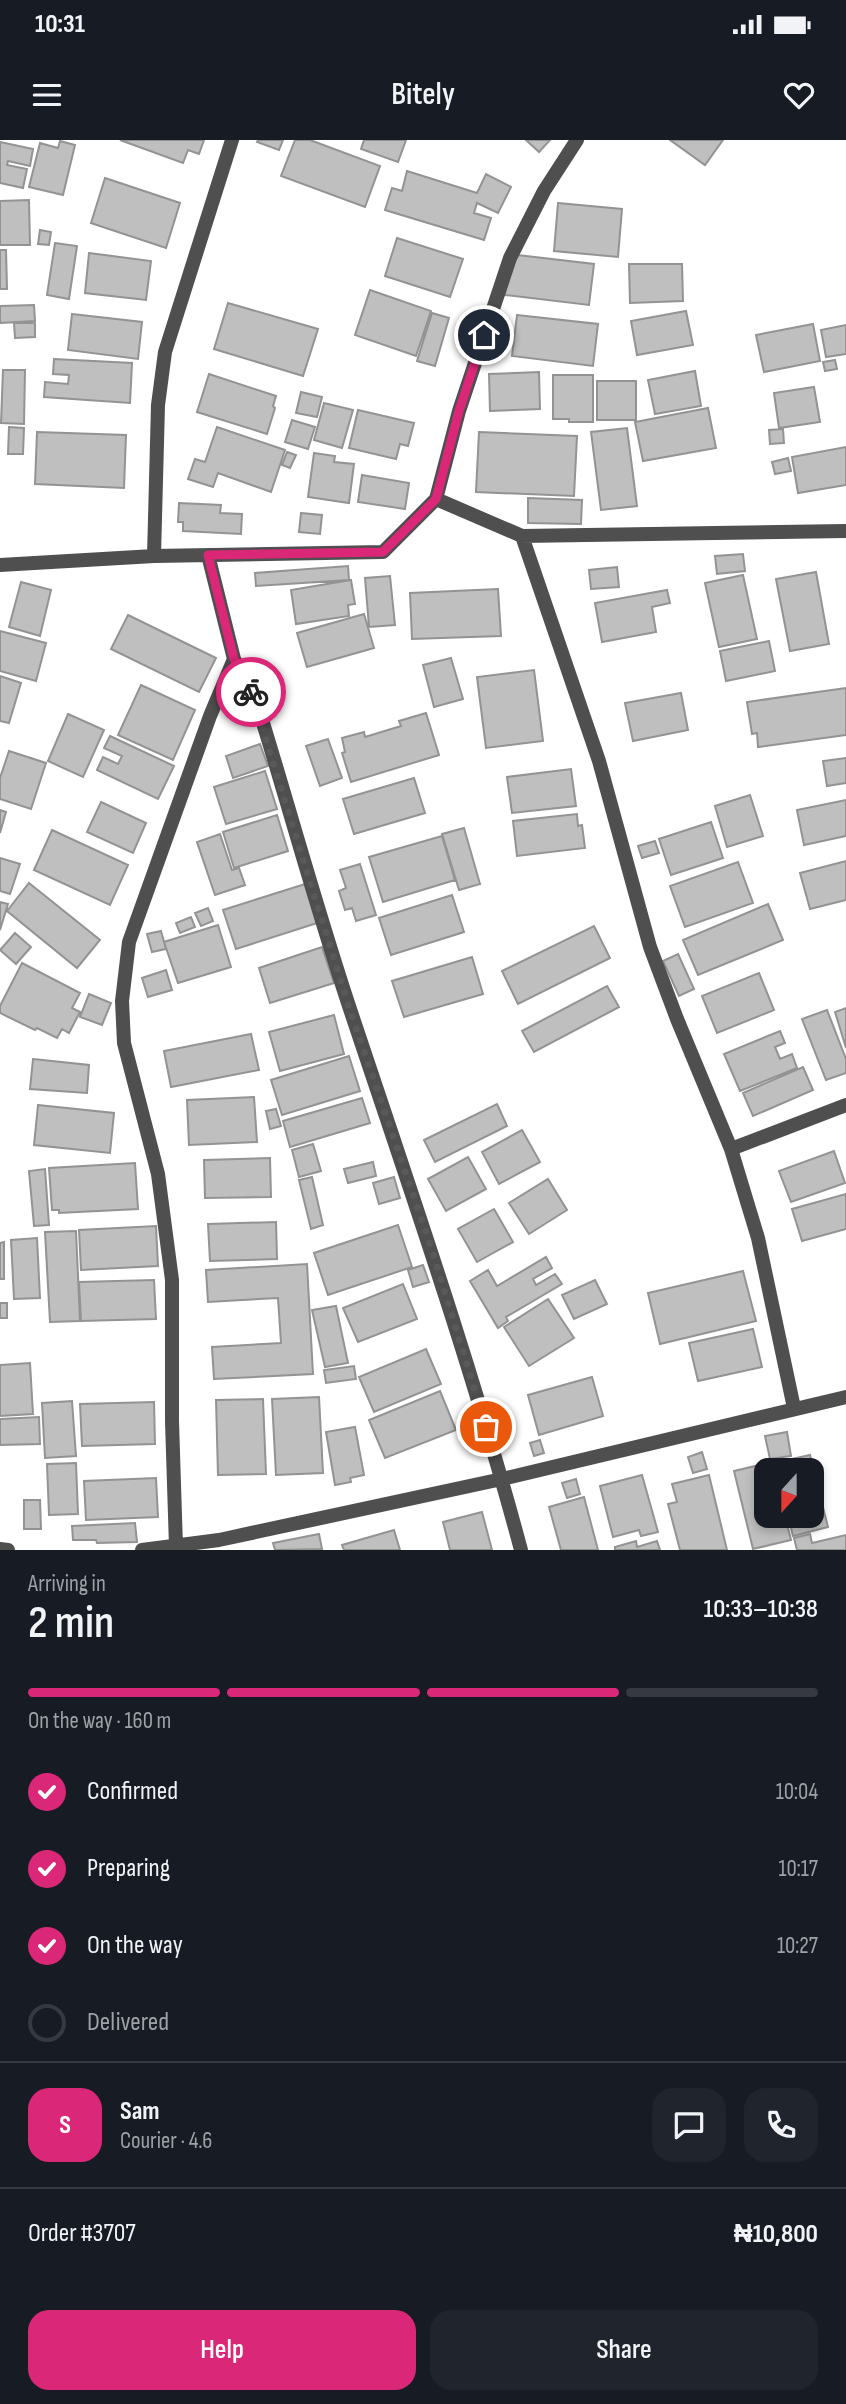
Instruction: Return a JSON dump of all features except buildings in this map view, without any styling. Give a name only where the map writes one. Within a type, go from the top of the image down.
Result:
[{"type":"street","points":[[154,556],[158,405],[165,352],[232,140]]},
{"type":"street","points":[[0,565],[154,556],[383,552],[436,499],[459,411],[510,258],[544,191],[578,140]]},
{"type":"street","points":[[436,499],[522,536],[846,531]]},
{"type":"street","points":[[522,536],[599,761],[650,947],[731,1149],[758,1238],[794,1408]]},
{"type":"street","points":[[208,555],[234,659],[256,700],[349,1007],[431,1247],[521,1550]]},
{"type":"street","points":[[176,1547],[172,1421],[172,1280],[158,1174],[124,1043],[122,1001],[129,942],[210,716],[234,659]]},
{"type":"street","points":[[731,1149],[846,1105]]},
{"type":"street","points":[[142,1550],[232,1537],[502,1479],[846,1397]]},
{"type":"street","points":[[0,1549],[8,1550]]},
{"type":"way so far","points":[[251,692],[256,700],[349,1007],[431,1247],[486,1427]]},
{"type":"route","points":[[251,692],[234,659],[208,555],[383,552],[436,499],[459,411],[484,335]]}]
